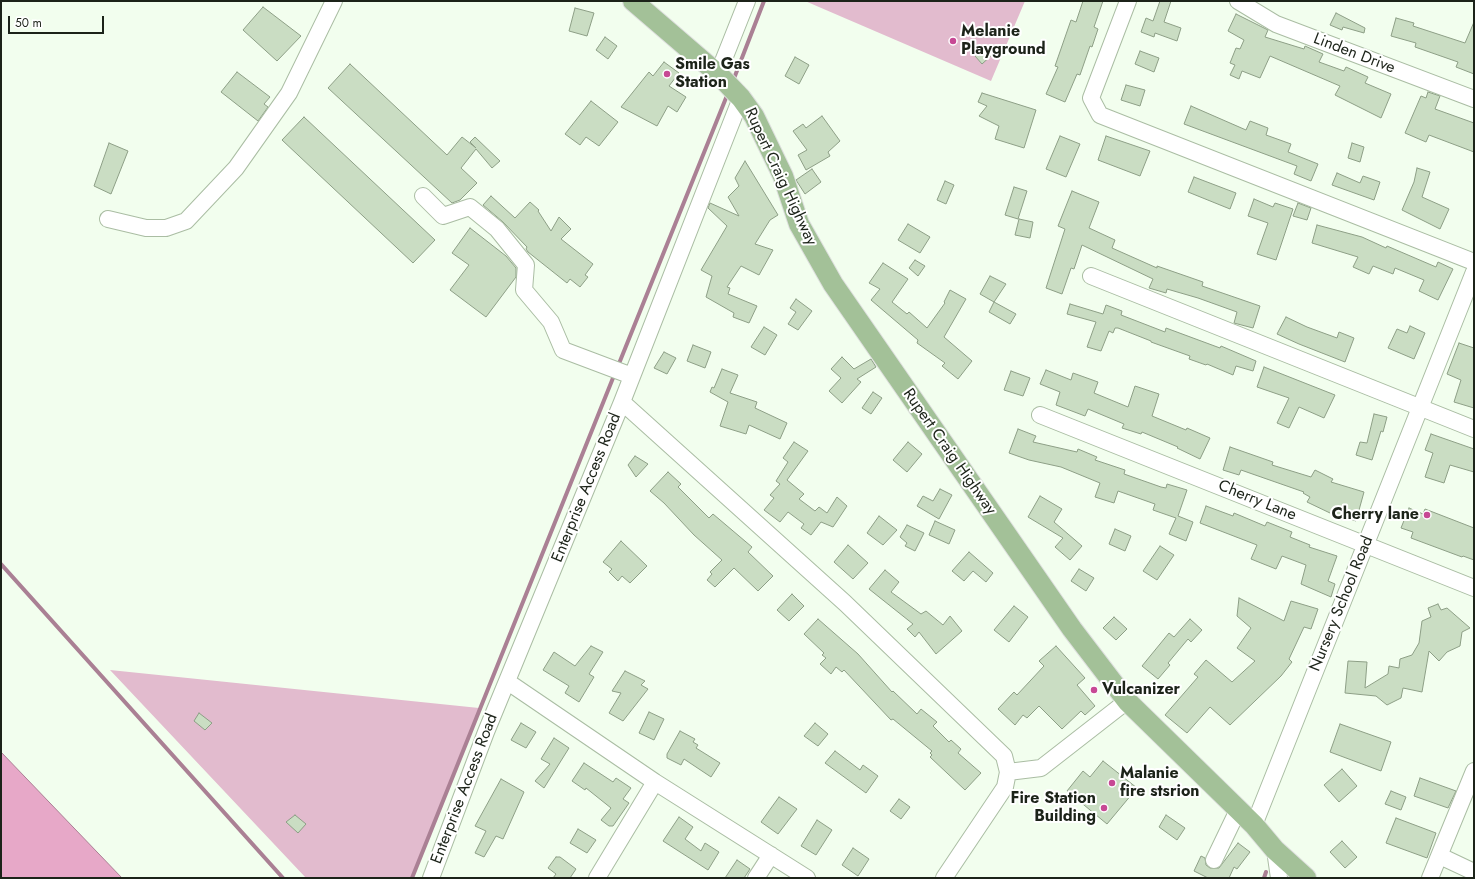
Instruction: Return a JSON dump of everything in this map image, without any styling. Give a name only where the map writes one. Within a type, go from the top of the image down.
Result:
[{"type":"main road","name":"Rupert Craig Highway","points":[[633,1],[718,74],[741,98],[754,116],[782,176],[799,224],[833,284],[1072,629],[1127,701],[1254,825],[1275,850],[1306,878]]},
{"type":"street","points":[[108,219],[146,228],[166,228],[186,221],[236,168],[289,93],[334,1]]},
{"type":"street","points":[[718,74],[747,1]]},
{"type":"street","points":[[1128,1],[1091,98],[1100,115],[1474,262]]},
{"type":"street","name":"Linden Drive","points":[[1238,1],[1276,24],[1474,99]]},
{"type":"street","name":"Enterprise Access Road","points":[[431,878],[486,732],[508,682],[622,402],[741,98]]},
{"type":"street","points":[[423,196],[442,216],[470,207],[497,229],[526,265],[524,290],[551,322],[563,350],[632,376]]},
{"type":"street","name":"Nursery School Road","points":[[1254,825],[1474,272]]},
{"type":"street","points":[[1091,276],[1474,429]]},
{"type":"street","points":[[622,402],[845,603],[1004,756],[1008,772],[1005,787],[944,878]]},
{"type":"street","name":"Cherry Lane","points":[[1040,415],[1474,588]]},
{"type":"street","points":[[508,682],[655,782],[807,878]]},
{"type":"street","points":[[1008,772],[1041,768],[1127,701]]},
{"type":"street","points":[[1430,878],[1474,771]]},
{"type":"street","points":[[597,878],[655,782]]},
{"type":"street","points":[[1214,860],[1238,810]]},
{"type":"street","points":[[1275,850],[1278,878]]},
{"type":"street","points":[[756,878],[771,855]]},
{"type":"street","points":[[1440,856],[1474,872]]},
{"type":"shaded area","name":"Melanie Playground","points":[[805,1],[1025,1],[991,81]]},
{"type":"shaded area","points":[[110,670],[479,708],[412,878],[306,878]]},
{"type":"shaded area","points":[[1,752],[122,878],[1,878]]},
{"type":"building","points":[[1083,1],[1103,1],[1094,27],[1098,29],[1092,47],[1090,46],[1080,75],[1077,74],[1065,102],[1046,94],[1058,67],[1055,66],[1071,20],[1076,22]]},
{"type":"building","points":[[1160,1],[1171,1],[1164,22],[1181,28],[1177,41],[1155,33],[1154,37],[1141,32],[1146,18],[1153,21]]},
{"type":"building","points":[[263,7],[301,36],[277,61],[243,30]]},
{"type":"building","points":[[575,8],[594,13],[587,36],[569,31]]},
{"type":"building","points":[[1336,13],[1365,28],[1364,33],[1343,27],[1342,30],[1330,25]]},
{"type":"building","points":[[1236,14],[1268,30],[1265,37],[1304,49],[1305,46],[1323,54],[1319,62],[1344,71],[1346,67],[1368,77],[1365,83],[1391,94],[1381,118],[1335,95],[1340,86],[1270,56],[1260,78],[1242,71],[1239,79],[1230,75],[1235,65],[1230,63],[1236,48],[1240,49],[1244,40],[1228,31]]},
{"type":"building","points":[[1396,18],[1414,23],[1413,26],[1465,43],[1474,22],[1474,74],[1456,67],[1458,62],[1415,47],[1416,43],[1391,36]]},
{"type":"building","points":[[605,37],[617,46],[608,59],[596,50]]},
{"type":"building","points":[[986,45],[994,53],[982,64],[975,56]]},
{"type":"building","points":[[1140,51],[1159,58],[1154,72],[1135,64]]},
{"type":"building","points":[[795,57],[809,65],[799,84],[785,76]]},
{"type":"building","points":[[664,62],[679,73],[669,86],[686,97],[677,112],[668,106],[657,126],[621,107],[649,72],[653,76]]},
{"type":"building","points":[[350,64],[447,155],[462,137],[476,148],[470,142],[475,137],[500,161],[492,168],[476,149],[461,168],[477,183],[460,200],[452,203],[328,88]]},
{"type":"building","points":[[237,72],[270,97],[264,104],[268,107],[258,121],[221,92]]},
{"type":"building","points":[[1126,85],[1145,90],[1140,106],[1121,100]]},
{"type":"building","points":[[1428,92],[1440,96],[1435,109],[1474,123],[1474,152],[1429,135],[1426,142],[1405,133],[1421,96],[1426,98]]},
{"type":"building","points":[[982,93],[1036,110],[1024,148],[995,139],[999,126],[979,116],[987,106],[978,102]]},
{"type":"building","points":[[591,101],[618,122],[599,146],[586,137],[580,145],[565,134]]},
{"type":"building","points":[[1191,106],[1246,130],[1250,121],[1268,128],[1266,135],[1291,144],[1288,152],[1318,164],[1311,181],[1294,174],[1297,166],[1184,124]]},
{"type":"building","points":[[822,116],[840,141],[828,152],[830,156],[806,170],[798,155],[807,150],[793,131],[803,124],[806,128]]},
{"type":"building","points":[[304,117],[435,240],[413,263],[282,140]]},
{"type":"building","points":[[1060,136],[1080,144],[1066,177],[1046,169]]},
{"type":"building","points":[[1106,136],[1150,151],[1140,176],[1098,160]]},
{"type":"building","points":[[109,143],[128,151],[111,194],[94,186]]},
{"type":"building","points":[[1352,143],[1364,147],[1360,162],[1348,158]]},
{"type":"building","points":[[745,161],[778,215],[770,220],[755,244],[773,250],[759,275],[741,266],[727,287],[730,288],[728,294],[757,306],[749,323],[733,317],[734,313],[706,297],[712,276],[701,270],[727,226],[708,208],[710,203],[739,216],[728,197],[739,186],[735,178]]},
{"type":"building","points":[[1417,168],[1430,172],[1422,197],[1449,209],[1440,229],[1402,210],[1414,182]]},
{"type":"building","points":[[812,169],[821,182],[805,194],[796,180]]},
{"type":"building","points":[[1337,173],[1360,183],[1363,176],[1380,182],[1374,200],[1332,185]]},
{"type":"building","points":[[1194,177],[1236,193],[1230,209],[1188,192]]},
{"type":"building","points":[[945,181],[954,185],[946,204],[937,200]]},
{"type":"building","points":[[1014,187],[1027,191],[1018,219],[1005,215]]},
{"type":"building","points":[[1072,191],[1099,202],[1089,228],[1115,240],[1112,248],[1157,268],[1157,266],[1203,282],[1202,286],[1260,306],[1253,328],[1234,323],[1237,312],[1167,289],[1166,293],[1149,288],[1153,279],[1082,245],[1074,269],[1071,268],[1062,294],[1046,288],[1065,229],[1058,226]]},
{"type":"building","points":[[491,196],[515,218],[530,202],[539,210],[538,211],[551,231],[559,217],[571,229],[561,239],[593,264],[585,275],[588,277],[580,287],[570,279],[567,283],[528,252],[526,249],[527,247],[503,222],[483,205]]},
{"type":"building","points":[[1254,199],[1273,207],[1275,203],[1293,209],[1276,260],[1257,254],[1268,223],[1248,216]]},
{"type":"building","points":[[1298,203],[1311,208],[1307,220],[1293,216]]},
{"type":"building","points":[[1019,219],[1033,222],[1030,238],[1015,235]]},
{"type":"building","points":[[908,224],[930,237],[920,253],[898,240]]},
{"type":"building","points":[[1317,225],[1362,237],[1436,267],[1438,262],[1453,269],[1438,300],[1419,291],[1424,280],[1395,268],[1393,274],[1373,266],[1369,274],[1353,267],[1358,257],[1312,243]]},
{"type":"building","points":[[470,228],[506,256],[516,268],[516,277],[486,317],[450,290],[469,265],[452,253]]},
{"type":"building","points":[[915,260],[925,266],[918,276],[909,268]]},
{"type":"building","points":[[883,263],[908,279],[892,302],[907,314],[909,312],[927,328],[945,303],[944,302],[950,290],[966,299],[944,337],[972,361],[958,379],[942,366],[945,363],[917,343],[918,340],[871,300],[880,289],[869,283]]},
{"type":"building","points":[[990,276],[1006,284],[994,302],[980,294]]},
{"type":"building","points":[[796,299],[812,311],[798,330],[788,324],[796,312],[790,308]]},
{"type":"building","points":[[994,302],[1016,314],[1010,324],[989,312]]},
{"type":"building","points":[[1070,304],[1103,314],[1106,305],[1122,311],[1121,315],[1165,332],[1166,328],[1220,348],[1221,346],[1256,361],[1253,371],[1236,366],[1233,375],[1207,364],[1206,365],[1189,359],[1190,356],[1118,328],[1115,328],[1113,333],[1109,331],[1101,351],[1087,347],[1096,322],[1067,314]]},
{"type":"building","points":[[1286,317],[1307,327],[1337,338],[1339,332],[1354,338],[1345,362],[1277,334]]},
{"type":"building","points":[[1410,326],[1425,333],[1414,359],[1388,348],[1397,329],[1407,333]]},
{"type":"building","points":[[764,327],[777,335],[765,355],[751,347]]},
{"type":"building","points":[[1459,343],[1474,348],[1474,408],[1454,402],[1461,380],[1447,374]]},
{"type":"building","points":[[693,345],[711,352],[705,368],[687,361]]},
{"type":"building","points":[[664,352],[676,358],[667,374],[654,368]]},
{"type":"building","points":[[842,357],[854,369],[871,359],[876,367],[857,379],[861,382],[842,403],[829,391],[841,378],[831,369]]},
{"type":"building","points":[[1264,367],[1335,395],[1324,418],[1299,407],[1289,428],[1277,423],[1289,398],[1257,387]]},
{"type":"building","points":[[722,369],[738,375],[730,393],[757,402],[755,408],[787,423],[780,439],[749,425],[746,434],[720,426],[728,402],[710,392],[712,387],[714,388]]},
{"type":"building","points":[[1046,370],[1071,380],[1073,373],[1098,382],[1094,393],[1128,407],[1135,386],[1159,394],[1152,416],[1210,438],[1200,459],[1177,448],[1178,447],[1142,432],[1141,434],[1122,428],[1124,424],[1088,409],[1085,416],[1056,405],[1060,392],[1040,384]]},
{"type":"building","points":[[1011,371],[1030,378],[1023,396],[1004,390]]},
{"type":"building","points":[[873,392],[882,398],[871,414],[862,408]]},
{"type":"building","points":[[1374,414],[1387,417],[1372,460],[1356,455],[1360,442],[1367,443]]},
{"type":"building","points":[[1018,429],[1036,436],[1033,442],[1077,452],[1078,449],[1097,457],[1095,460],[1125,470],[1124,474],[1161,487],[1166,488],[1167,484],[1187,490],[1178,516],[1193,522],[1186,541],[1169,534],[1176,518],[1153,510],[1155,504],[1118,491],[1114,503],[1095,497],[1100,483],[1061,467],[1029,460],[1009,453]]},
{"type":"building","points":[[1431,434],[1474,449],[1474,472],[1450,465],[1444,483],[1425,477],[1433,453],[1425,450]]},
{"type":"building","points":[[794,442],[808,451],[787,480],[804,494],[799,499],[815,511],[819,507],[827,513],[837,497],[847,506],[833,527],[821,522],[811,535],[801,528],[804,524],[788,512],[780,522],[764,510],[774,498],[770,495],[780,484],[776,481],[788,462],[783,458]]},
{"type":"building","points":[[908,442],[922,454],[907,472],[893,460]]},
{"type":"building","points":[[1230,447],[1273,462],[1272,465],[1311,477],[1315,470],[1333,479],[1331,482],[1364,492],[1356,521],[1330,513],[1307,502],[1310,497],[1303,493],[1304,492],[1241,470],[1239,475],[1223,470]]},
{"type":"building","points":[[635,456],[648,464],[636,477],[628,465]]},
{"type":"building","points":[[668,472],[681,484],[678,487],[709,518],[713,514],[752,547],[748,552],[773,576],[758,591],[734,568],[715,587],[707,580],[712,574],[710,572],[722,560],[694,535],[664,503],[650,491]]},
{"type":"building","points":[[940,489],[952,495],[939,519],[917,506],[923,496],[933,501]]},
{"type":"building","points":[[1040,496],[1062,509],[1054,522],[1082,546],[1070,560],[1055,547],[1063,538],[1028,517]]},
{"type":"building","points":[[1206,506],[1233,516],[1234,513],[1265,526],[1267,522],[1292,532],[1290,537],[1310,545],[1309,547],[1337,556],[1328,581],[1335,584],[1331,597],[1301,584],[1306,565],[1282,556],[1276,569],[1251,559],[1257,545],[1200,523]]},
{"type":"building","points":[[1409,508],[1423,514],[1425,509],[1474,528],[1474,560],[1411,538],[1413,532],[1401,528]]},
{"type":"building","points":[[879,516],[897,530],[883,545],[867,533]]},
{"type":"building","points":[[935,521],[955,530],[949,544],[929,535]]},
{"type":"building","points":[[907,525],[924,533],[915,551],[905,546],[907,543],[900,537]]},
{"type":"building","points":[[1115,529],[1131,536],[1125,551],[1109,544]]},
{"type":"building","points":[[621,541],[647,566],[630,583],[622,576],[618,581],[609,572],[612,569],[603,562]]},
{"type":"building","points":[[848,545],[868,563],[853,579],[834,562]]},
{"type":"building","points":[[1160,546],[1174,555],[1157,580],[1143,571]]},
{"type":"building","points":[[969,552],[993,573],[986,582],[973,571],[964,581],[952,571]]},
{"type":"building","points":[[1079,569],[1094,578],[1086,591],[1071,581]]},
{"type":"building","points":[[885,570],[899,582],[891,592],[921,614],[926,611],[943,625],[950,616],[962,631],[936,654],[919,632],[915,637],[907,629],[913,624],[869,589]]},
{"type":"building","points":[[792,594],[804,606],[789,621],[777,610]]},
{"type":"building","points":[[1239,598],[1284,621],[1291,601],[1318,609],[1311,629],[1304,627],[1289,659],[1292,662],[1281,676],[1230,725],[1210,707],[1187,733],[1165,715],[1198,677],[1194,674],[1206,660],[1232,682],[1255,661],[1237,648],[1251,628],[1237,616]]},
{"type":"building","points":[[1438,604],[1441,610],[1447,608],[1470,628],[1462,632],[1460,646],[1447,652],[1439,661],[1429,651],[1422,692],[1403,688],[1401,698],[1387,705],[1376,696],[1345,693],[1348,661],[1367,662],[1365,688],[1388,674],[1389,666],[1399,668],[1400,659],[1412,655],[1419,643],[1422,621],[1431,617],[1428,608]]},
{"type":"building","points":[[1014,606],[1028,617],[1009,642],[994,630]]},
{"type":"building","points":[[1114,617],[1127,629],[1116,640],[1103,628]]},
{"type":"building","points":[[818,619],[858,654],[892,692],[893,691],[917,714],[921,709],[937,722],[933,726],[949,742],[951,740],[961,749],[958,753],[981,773],[965,790],[930,757],[932,755],[930,753],[932,751],[893,719],[891,720],[844,670],[842,672],[836,667],[831,674],[820,664],[826,658],[822,655],[824,653],[804,634]]},
{"type":"building","points":[[1190,619],[1202,630],[1191,642],[1188,639],[1168,663],[1170,665],[1158,679],[1142,666],[1169,633],[1174,637]]},
{"type":"building","points":[[591,646],[603,652],[589,674],[594,677],[579,702],[565,693],[569,686],[543,670],[554,652],[575,666]]},
{"type":"building","points":[[1056,646],[1085,678],[1077,685],[1095,706],[1085,715],[1081,711],[1062,729],[1039,706],[1027,718],[1023,715],[1015,725],[998,709],[1014,692],[1017,695],[1044,666],[1039,661]]},
{"type":"building","points":[[625,671],[645,681],[641,685],[648,689],[623,721],[609,713],[621,693],[612,691]]},
{"type":"building","points":[[649,712],[664,719],[654,740],[639,733]]},
{"type":"building","points":[[199,713],[212,723],[205,730],[194,721]]},
{"type":"building","points":[[521,723],[536,732],[526,748],[511,740]]},
{"type":"building","points":[[815,723],[828,734],[818,746],[804,736]]},
{"type":"building","points":[[1340,724],[1391,742],[1381,771],[1330,752]]},
{"type":"building","points":[[680,731],[695,739],[693,742],[698,745],[696,748],[720,763],[711,777],[684,759],[681,765],[667,758],[667,754]]},
{"type":"building","points":[[554,738],[569,748],[544,788],[535,781],[550,764],[541,759]]},
{"type":"building","points":[[835,751],[860,770],[863,765],[878,776],[866,793],[825,763]]},
{"type":"building","name":"Fire Station Building","points":[[1103,761],[1137,788],[1107,824],[1067,791],[1083,771],[1090,777]]},
{"type":"building","points":[[584,763],[613,782],[616,778],[631,788],[623,799],[629,803],[613,826],[609,826],[601,820],[611,808],[586,788],[585,790],[572,781]]},
{"type":"building","points":[[1342,769],[1357,786],[1339,802],[1324,785]]},
{"type":"building","points":[[1420,778],[1456,791],[1448,808],[1414,796]]},
{"type":"building","points":[[501,779],[524,792],[503,839],[496,836],[484,857],[475,853],[486,831],[475,826]]},
{"type":"building","points":[[1391,791],[1406,797],[1401,810],[1385,804]]},
{"type":"building","points":[[779,797],[797,809],[778,834],[761,822]]},
{"type":"building","points":[[899,799],[910,807],[901,819],[890,811]]},
{"type":"building","points":[[295,815],[306,824],[298,833],[286,822]]},
{"type":"building","points":[[1166,815],[1185,828],[1177,840],[1159,827]]},
{"type":"building","points":[[679,817],[693,827],[685,839],[701,851],[705,843],[719,852],[708,870],[663,841]]},
{"type":"building","points":[[1396,818],[1436,833],[1427,858],[1386,843]]},
{"type":"building","points":[[817,820],[832,830],[816,855],[801,846]]},
{"type":"building","points":[[578,829],[596,840],[587,853],[570,843]]},
{"type":"building","points":[[1342,841],[1357,857],[1345,868],[1330,852]]},
{"type":"building","points":[[1238,843],[1250,852],[1237,869],[1234,867],[1229,878],[1208,878],[1194,871],[1201,856],[1205,858],[1206,865],[1210,868],[1219,868]]},
{"type":"building","points":[[853,848],[869,859],[858,876],[842,865]]},
{"type":"building","points":[[556,857],[560,857],[576,869],[570,878],[553,878],[556,874],[548,868]]},
{"type":"building","points":[[737,860],[750,869],[744,878],[725,878]]},
{"type":"waterway","points":[[733,81],[764,1]]},
{"type":"waterway","points":[[618,366],[728,93]]},
{"type":"waterway","points":[[412,878],[615,373]]},
{"type":"waterway","points":[[1,564],[283,878]]},
{"type":"waterway","points":[[1264,878],[1266,872]]},
{"type":"place","name":"Melanie Playground","points":[[953,41]]},
{"type":"place","name":"Smile Gas Station","points":[[667,74]]},
{"type":"place","name":"Cherry lane","points":[[1427,515]]},
{"type":"place","name":"Vulcanizer","points":[[1094,690]]},
{"type":"place","name":"Malanie fire stsrion","points":[[1112,783]]},
{"type":"place","name":"Fire Station Building","points":[[1104,808]]}]
